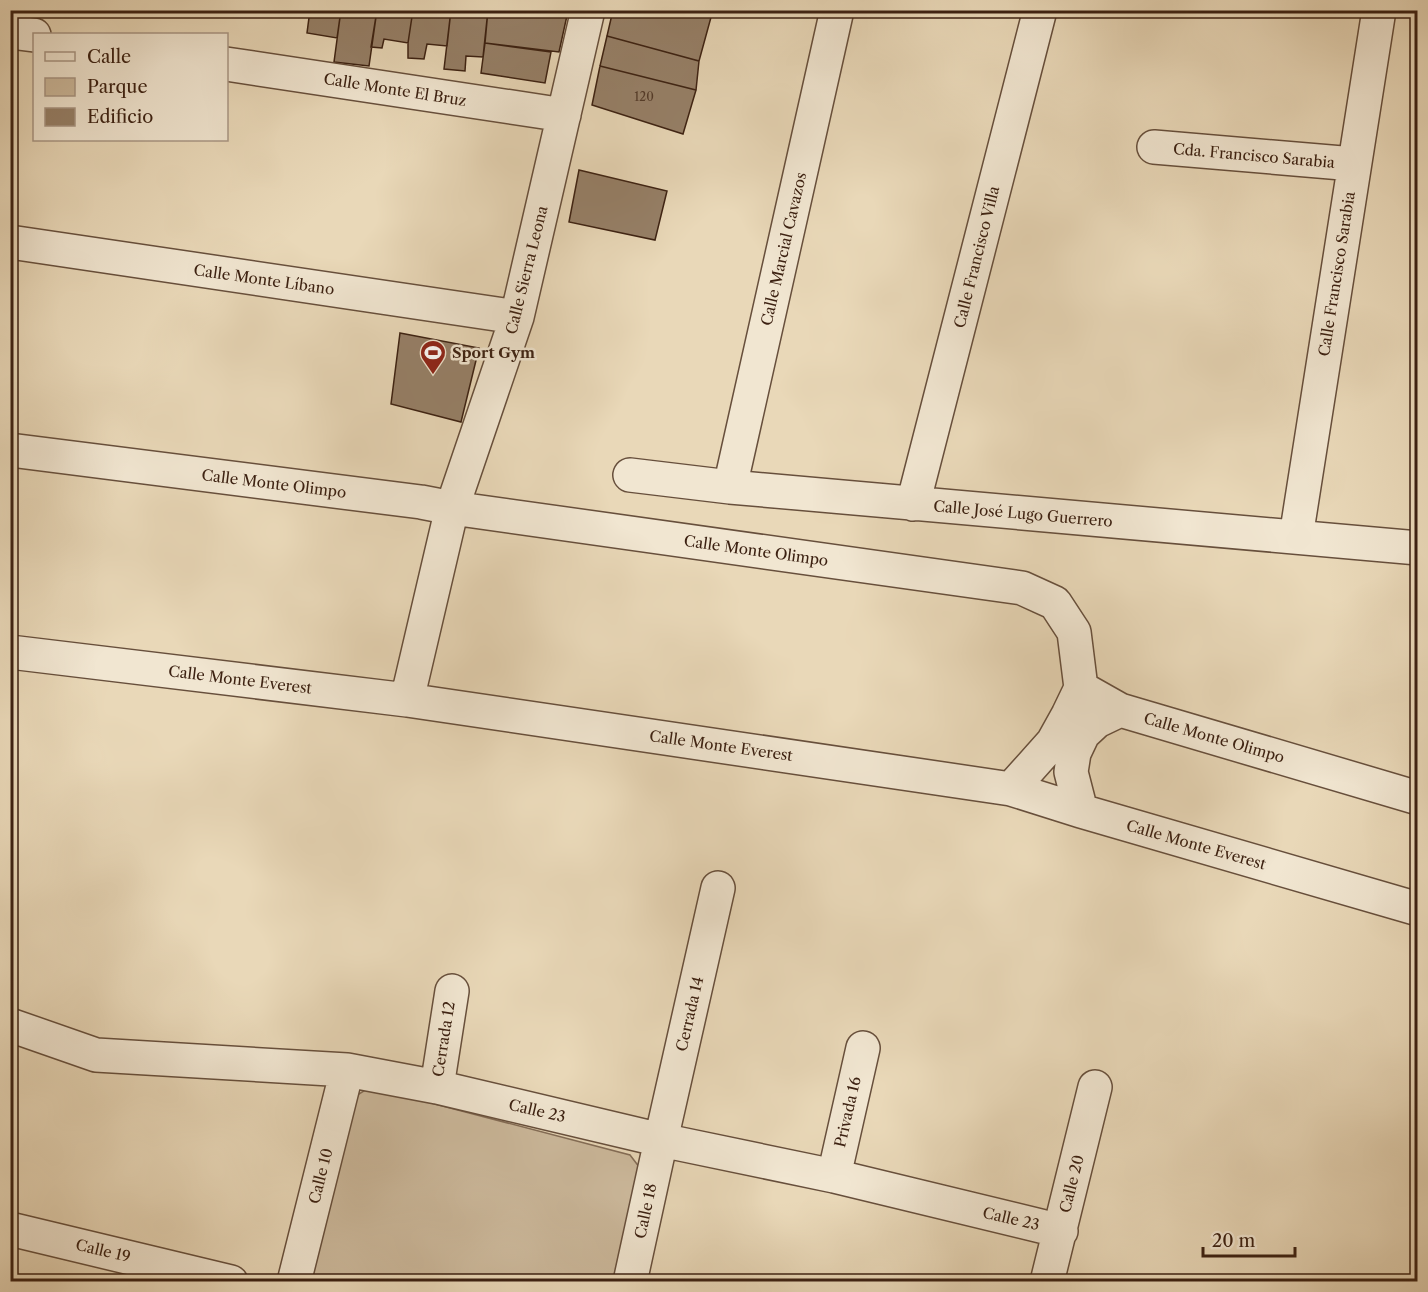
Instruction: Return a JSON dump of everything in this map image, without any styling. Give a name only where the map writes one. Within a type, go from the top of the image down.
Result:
[{"type":"street","name":"Calle Sierra Leona","points":[[407,700],[452,508],[518,317],[588,10]]},
{"type":"street","name":"Calle Marcial Cavazos","points":[[730,487],[837,10]]},
{"type":"street","name":"Calle Francisco Villa","points":[[914,504],[1040,10]]},
{"type":"street","name":"Calle Francisco Sarabia","points":[[1296,537],[1379,10]]},
{"type":"street","points":[[10,32],[33,35]]},
{"type":"street","name":"Calle Monte El Bruz","points":[[228,64],[564,115]]},
{"type":"street","name":"Cda. Francisco Sarabia","points":[[1154,147],[1354,164]]},
{"type":"street","name":"Calle Monte Líbano","points":[[10,242],[518,317]]},
{"type":"street","name":"Calle Monte Olimpo","points":[[10,450],[421,502],[1022,588],[1055,603],[1074,632],[1081,688],[1119,710],[1418,798]]},
{"type":"street","name":"Calle José Lugo Guerrero","points":[[630,475],[730,487],[1418,548]]},
{"type":"street","name":"Calle Monte Everest","points":[[10,652],[407,700],[1011,789],[1418,909]]},
{"type":"street","points":[[1011,789],[1053,742],[1081,688]]},
{"type":"street","points":[[1081,811],[1071,772],[1074,753],[1083,734],[1097,721],[1119,710]]},
{"type":"street","name":"Cerrada 14","points":[[661,1140],[718,888]]},
{"type":"street","name":"Cerrada 12","points":[[437,1087],[452,991]]},
{"type":"street","name":"Calle 23","points":[[10,1025],[96,1055],[347,1070],[437,1087],[661,1140],[834,1176],[1060,1231]]},
{"type":"street","name":"Privada 16","points":[[834,1176],[863,1048]]},
{"type":"street","name":"Calle 10","points":[[294,1281],[347,1070]]},
{"type":"street","name":"Calle 20","points":[[1047,1281],[1095,1087]]},
{"type":"street","name":"Calle 18","points":[[630,1281],[661,1140]]},
{"type":"street","name":"Calle 19","points":[[10,1229],[231,1281]]},
{"type":"green space","points":[[370,1087],[630,1155],[643,1172],[616,1281],[307,1282],[351,1099]]},
{"type":"building","points":[[310,10],[341,10],[337,38],[307,33]]},
{"type":"building","points":[[341,10],[377,10],[369,66],[334,62]]},
{"type":"building","points":[[377,10],[413,10],[408,43],[384,39],[382,48],[371,47]]},
{"type":"building","points":[[413,10],[451,10],[447,46],[427,44],[424,59],[408,58]]},
{"type":"building","points":[[451,10],[488,10],[483,57],[466,56],[465,71],[444,69]]},
{"type":"building","points":[[488,10],[568,11],[559,52],[485,43]]},
{"type":"building","points":[[613,10],[713,10],[699,61],[607,36]]},
{"type":"building","points":[[607,36],[699,61],[696,90],[600,66]]},
{"type":"building","points":[[485,43],[551,52],[545,83],[481,73]]},
{"type":"building","points":[[600,66],[696,90],[683,134],[592,105]]},
{"type":"building","points":[[579,170],[667,191],[655,240],[569,222]]},
{"type":"building","name":"Sport Gym","points":[[400,333],[479,348],[461,422],[391,404]]},
{"type":"place","name":"Sport Gym","points":[[433,376]]}]
